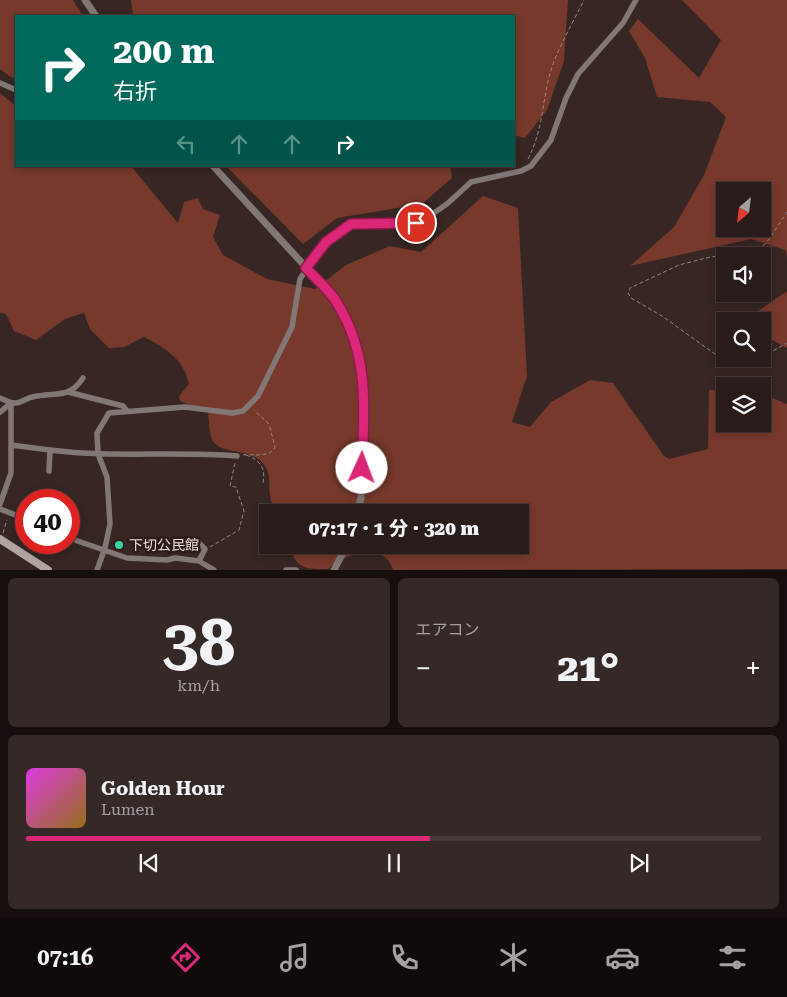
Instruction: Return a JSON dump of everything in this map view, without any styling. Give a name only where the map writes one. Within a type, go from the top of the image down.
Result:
[{"type":"main road","points":[[0,540],[45,569]]},
{"type":"street","points":[[85,0],[95,15]]},
{"type":"street","points":[[97,570],[105,548],[110,524],[107,477],[98,454],[97,433],[109,413],[185,407],[232,413],[250,406],[258,396],[287,338],[295,314],[300,279],[326,242],[351,224],[399,224],[422,221],[447,204],[471,182],[521,170],[530,166],[547,148],[570,88],[578,74],[623,22],[636,0]]},
{"type":"street","points":[[0,83],[15,90]]},
{"type":"street","points":[[214,167],[337,302],[358,345],[364,398],[360,504]]},
{"type":"street","points":[[0,398],[11,403],[21,404],[37,396],[57,396],[78,386],[83,378]]},
{"type":"street","points":[[68,392],[123,406],[127,411]]},
{"type":"street","points":[[0,412],[11,403]]},
{"type":"street","points":[[0,504],[11,473],[11,403]]},
{"type":"street","points":[[11,445],[98,454],[117,452],[237,456]]},
{"type":"street","points":[[49,471],[50,450]]},
{"type":"street","points":[[0,509],[15,514]]},
{"type":"street","points":[[80,541],[105,548],[127,558],[167,560],[175,558],[198,561],[214,570]]},
{"type":"street","points":[[190,543],[199,543],[205,549],[198,561]]},
{"type":"street","points":[[334,570],[342,554]]},
{"type":"street","points":[[286,570],[290,568],[296,570]]},
{"type":"path","points":[[521,170],[540,130],[549,78],[556,54],[584,0]]},
{"type":"path","points":[[716,355],[662,316],[631,298],[628,293],[630,288],[679,265],[761,248],[787,212]]},
{"type":"path","points":[[771,352],[787,343]]},
{"type":"path","points":[[250,406],[268,424],[275,447],[272,452],[266,455],[245,455],[262,465],[264,470],[263,483]]},
{"type":"path","points":[[205,549],[239,530],[244,511],[236,488],[230,486],[237,456]]},
{"type":"path","points":[[0,540],[10,512]]},
{"type":"shaded area","points":[[0,0],[73,0],[82,15],[15,15],[15,76],[12,78],[0,69]]},
{"type":"shaded area","points":[[131,0],[568,0],[564,61],[547,110],[525,138],[515,135],[515,15],[133,15]]},
{"type":"shaded area","points":[[682,0],[787,0],[787,257],[785,250],[751,239],[630,266],[674,227],[704,175],[726,117],[710,102],[657,97],[645,58],[629,31],[638,19],[699,78],[721,40]]},
{"type":"shaded area","points":[[0,93],[15,105],[15,167],[132,167],[178,223],[184,202],[198,198],[203,209],[220,215],[213,237],[223,255],[267,279],[315,289],[346,265],[390,246],[421,252],[483,196],[518,208],[527,376],[512,422],[530,427],[551,402],[590,380],[613,383],[664,456],[669,459],[708,449],[709,390],[716,390],[716,432],[771,432],[771,397],[787,404],[787,569],[393,570],[389,561],[378,554],[529,554],[529,504],[272,504],[270,498],[269,476],[265,466],[252,456],[221,448],[215,444],[211,436],[208,412],[180,401],[179,396],[189,384],[186,375],[178,361],[159,345],[144,337],[124,347],[109,348],[90,329],[84,313],[65,319],[36,340],[14,331],[6,314],[0,313]]},
{"type":"shaded area","points":[[227,167],[450,167],[452,178],[422,204],[337,218],[303,244]]},
{"type":"shaded area","points":[[787,291],[787,348],[771,339],[771,312],[757,312]]},
{"type":"shaded area","points":[[292,554],[358,554],[343,559],[328,569],[307,568],[299,564]]},
{"type":"place","name":"下切公民館","points":[[119,545]]},
{"type":"route","points":[[362,468],[364,398],[363,373],[358,345],[337,302],[306,268],[333,235],[351,224],[416,223]]}]
